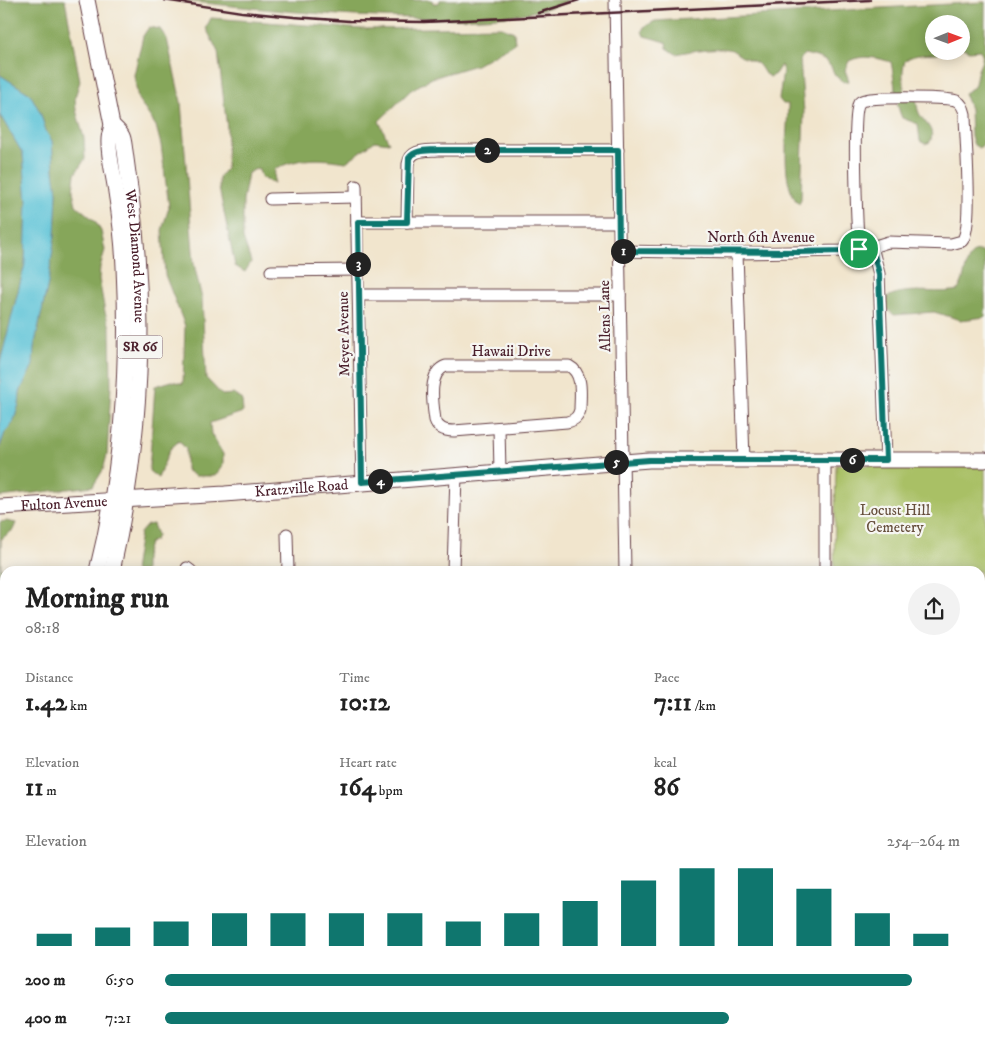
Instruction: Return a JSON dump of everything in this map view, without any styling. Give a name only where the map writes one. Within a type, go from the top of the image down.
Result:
[{"type":"main road","name":"West Diamond Avenue","points":[[88,7],[112,125],[109,141],[121,224],[124,266],[126,330],[120,500],[113,566]]},
{"type":"main road","name":"Kratzville Road","points":[[120,500],[225,494],[676,459],[985,460]]},
{"type":"main road","name":"West Diamond Avenue","points":[[99,566],[120,500]]},
{"type":"main road","name":"Fulton Avenue","points":[[0,506],[120,500]]},
{"type":"street","name":"Allens Lane","points":[[615,0],[625,566]]},
{"type":"street","name":"North 6th Avenue","points":[[619,251],[737,253],[843,251],[859,249],[872,247],[888,242],[951,244],[962,241],[966,234],[968,222],[964,114],[962,105],[954,100],[866,100],[860,102],[856,131],[859,249]]},
{"type":"street","points":[[407,222],[408,164],[410,157],[419,151],[618,150]]},
{"type":"street","name":"Meyer Avenue","points":[[270,199],[356,192],[362,482]]},
{"type":"street","points":[[358,222],[619,222]]},
{"type":"street","points":[[872,247],[879,274],[886,460]]},
{"type":"street","points":[[737,253],[744,460]]},
{"type":"street","points":[[271,271],[358,270]]},
{"type":"street","points":[[358,295],[620,294]]},
{"type":"street","name":"Hawaii Drive","points":[[446,366],[566,366],[573,368],[577,373],[580,381],[580,410],[576,418],[567,422],[499,428],[447,431],[437,425],[434,414],[433,383],[435,374],[446,366]]},
{"type":"street","points":[[499,428],[500,472]]},
{"type":"street","points":[[825,460],[825,566]]},
{"type":"street","points":[[453,566],[456,475]]},
{"type":"street","points":[[287,534],[288,566]]},
{"type":"green space","points":[[0,0],[65,0],[80,81],[75,97],[76,110],[84,138],[85,159],[75,174],[73,191],[76,205],[95,221],[101,231],[105,250],[99,279],[105,312],[110,327],[111,386],[107,455],[103,470],[93,486],[0,497],[0,447],[5,432],[13,423],[19,404],[20,392],[32,365],[55,235],[57,192],[52,141],[46,131],[40,112],[30,94],[0,75]]},
{"type":"green space","points":[[177,0],[432,0],[433,3],[439,3],[440,0],[570,0],[533,12],[455,19],[326,14]]},
{"type":"green space","points":[[985,2],[984,144],[979,148],[974,145],[971,137],[970,109],[964,93],[974,87],[982,60],[980,50],[970,51],[970,15],[925,15],[925,55],[913,56],[905,62],[903,84],[905,91],[916,97],[919,113],[932,133],[930,142],[925,144],[920,141],[918,124],[902,118],[896,98],[891,62],[865,57],[849,61],[845,70],[849,81],[844,82],[836,77],[826,61],[804,54],[800,59],[804,112],[801,199],[799,204],[789,184],[787,171],[788,104],[783,104],[779,99],[783,71],[781,65],[775,74],[770,77],[765,74],[757,63],[741,57],[732,50],[696,50],[676,54],[667,48],[666,42],[644,36],[642,31],[644,27],[655,21]]},
{"type":"green space","points":[[211,18],[362,29],[502,27],[514,32],[515,43],[476,65],[432,78],[411,90],[379,121],[389,143],[375,141],[346,162],[301,160],[284,165],[275,169],[274,183],[262,178],[258,168],[248,173],[243,201],[243,238],[251,262],[245,272],[235,266],[219,188],[219,177],[226,169],[227,128],[218,52],[206,28]]},
{"type":"green space","points":[[149,27],[160,29],[167,39],[181,102],[194,264],[202,299],[206,378],[222,395],[233,394],[242,400],[243,412],[210,423],[211,434],[223,454],[223,465],[215,476],[195,476],[186,470],[186,449],[179,441],[170,449],[158,478],[149,471],[155,386],[172,381],[183,384],[185,326],[165,275],[162,230],[169,207],[161,145],[156,126],[138,99],[134,75],[143,36]]},
{"type":"green space","points":[[0,115],[23,154],[27,201],[25,264],[0,363]]},
{"type":"green space","points":[[980,251],[985,254],[985,317],[961,320],[934,312],[894,315],[886,308],[887,297],[904,292],[958,290],[968,261],[974,252]]},
{"type":"green space","name":"Locust Hill Cemetery","points":[[836,465],[985,467],[985,566],[834,566]]},
{"type":"green space","points":[[0,522],[16,523],[13,530],[1,539],[1,566],[0,566]]},
{"type":"green space","points":[[153,524],[157,535],[155,540],[149,543],[145,557],[145,566],[135,566],[140,533],[147,525]]},
{"type":"water","points":[[0,75],[30,94],[40,112],[46,131],[52,141],[57,192],[55,235],[48,283],[34,347],[33,365],[20,392],[19,404],[13,423],[5,432],[0,447],[0,363],[25,264],[27,201],[23,154],[0,115]]},
{"type":"railway","points":[[164,0],[242,12],[294,17],[349,21],[424,22],[870,0]]},
{"type":"railway","points":[[538,13],[579,0]]},
{"type":"route","points":[[438,150],[618,150],[619,251],[737,253],[859,249],[872,247],[879,274],[886,460],[649,460],[362,482],[358,222],[407,222],[408,164],[409,158],[416,152],[438,150]]}]
